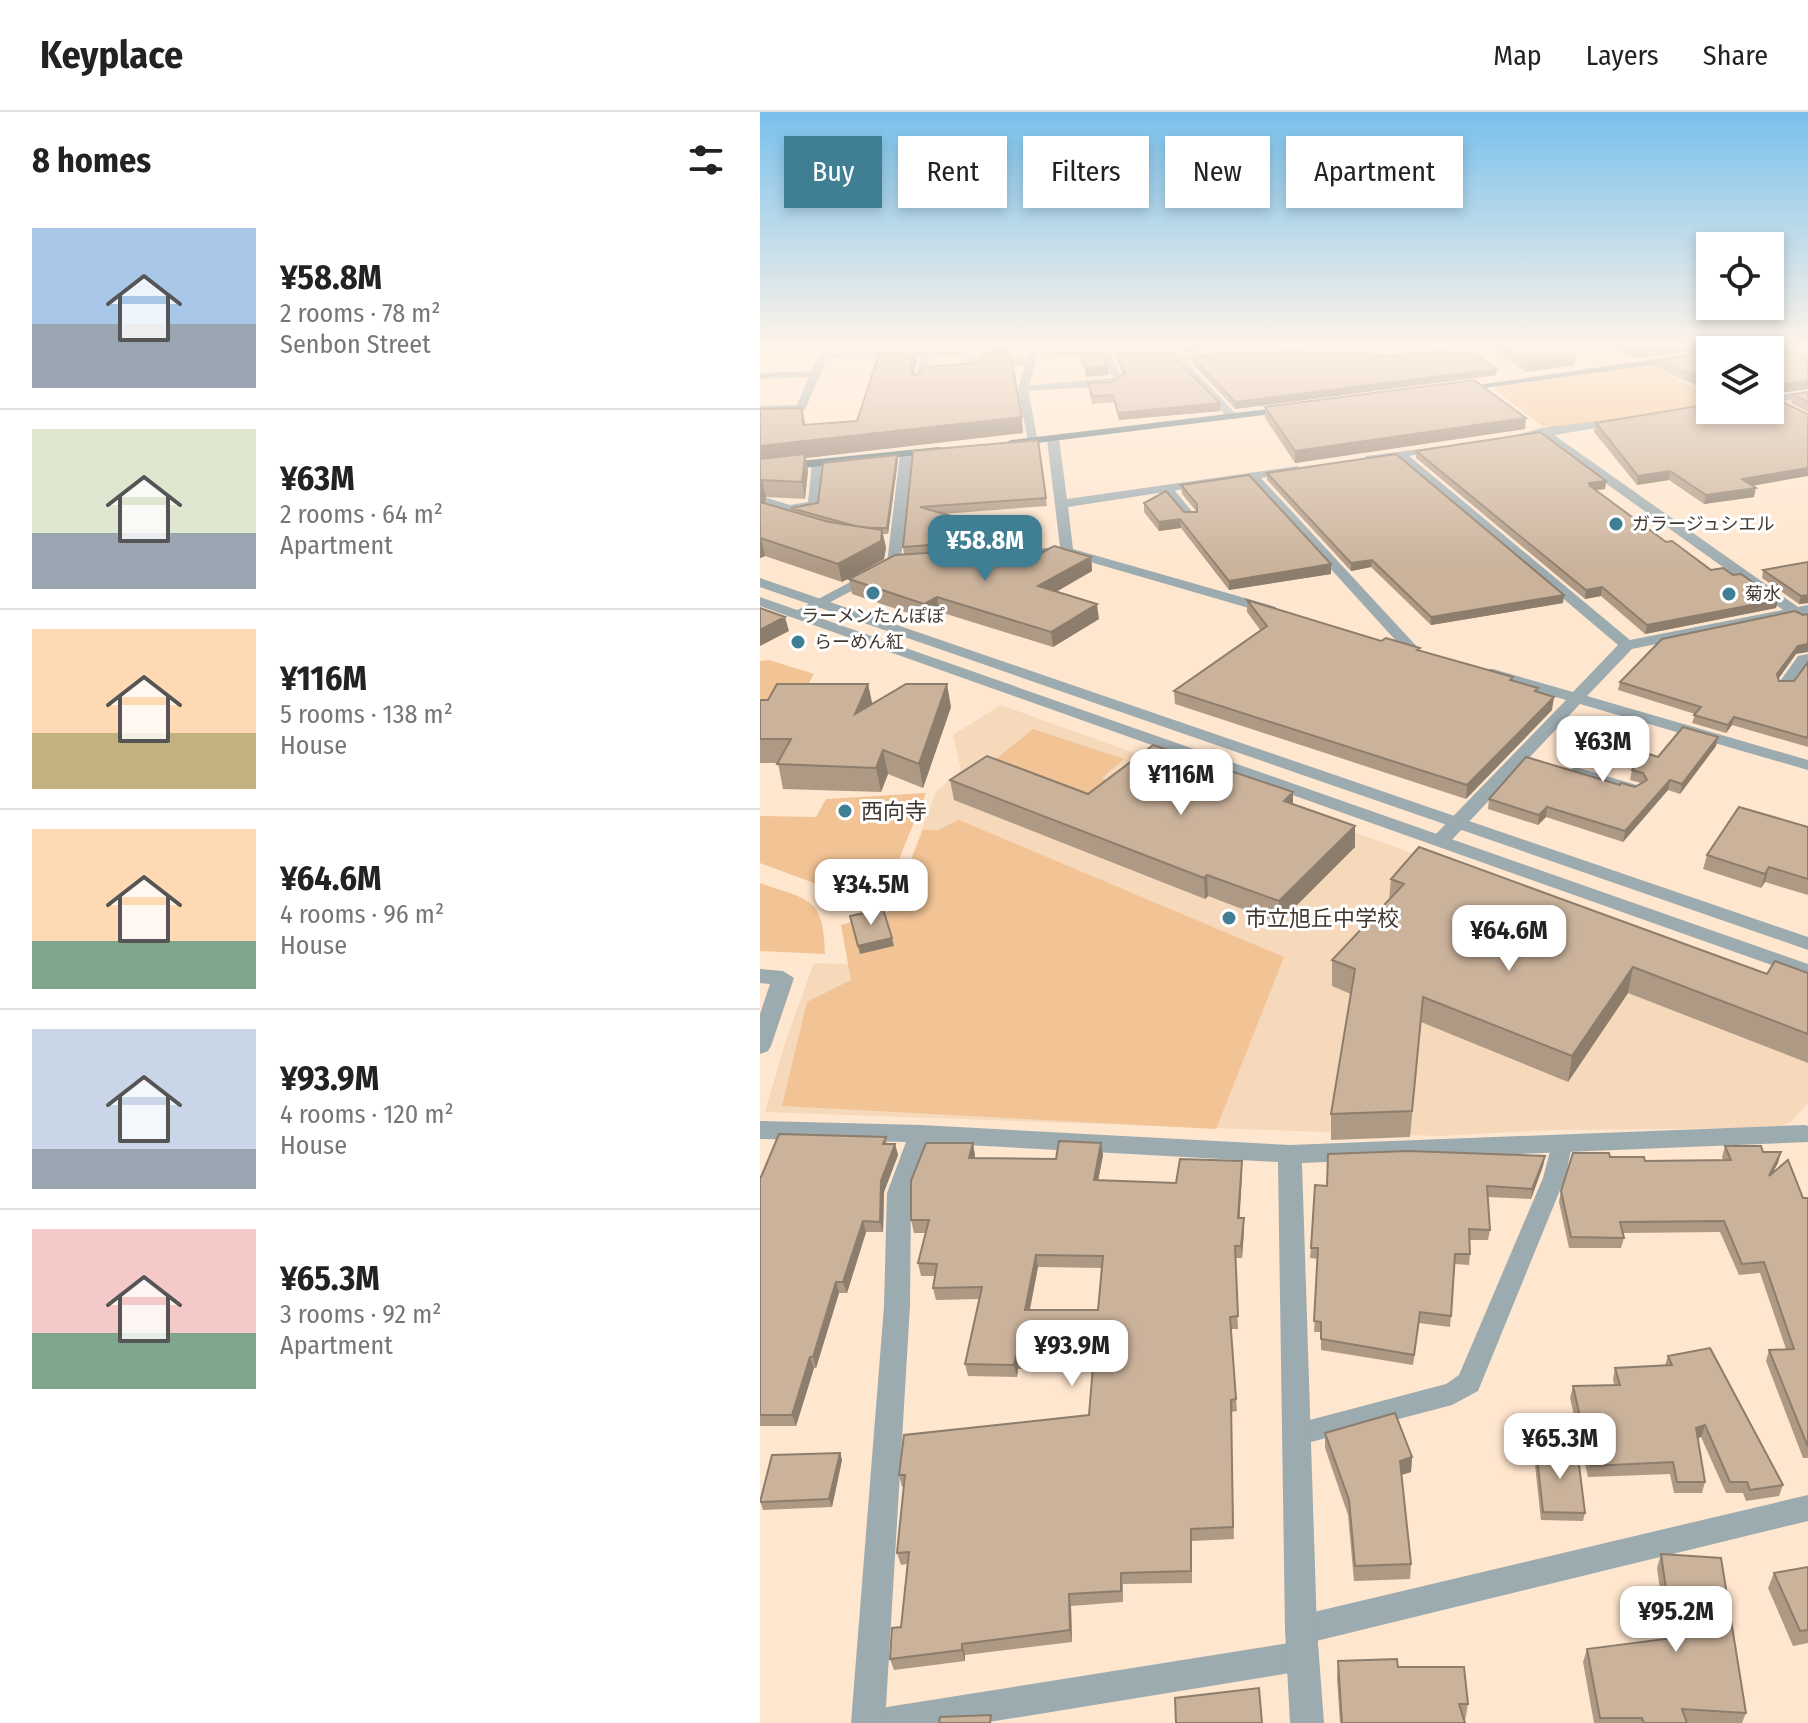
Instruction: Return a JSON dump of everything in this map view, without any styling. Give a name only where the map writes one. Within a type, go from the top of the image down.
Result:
[{"type":"main road","points":[[991,445],[1215,419]]},
{"type":"main road","points":[[760,471],[948,449]]},
{"type":"street","points":[[1029,419],[1034,441]]},
{"type":"street","points":[[1501,439],[1635,420]]},
{"type":"street","points":[[1531,424],[1804,614]]},
{"type":"street","points":[[1053,439],[1067,551]]},
{"type":"street","points":[[1356,460],[1458,445]]},
{"type":"street","points":[[894,563],[906,454]]},
{"type":"street","points":[[1400,454],[1627,645]]},
{"type":"street","points":[[1061,504],[1312,467]]},
{"type":"street","points":[[1253,476],[1420,653],[1383,643]]},
{"type":"street","points":[[988,557],[1067,551],[1293,616]]},
{"type":"street","points":[[797,614],[894,563],[926,561]]},
{"type":"street","points":[[760,582],[1808,944]]},
{"type":"street","points":[[760,601],[1808,971]]},
{"type":"street","points":[[1440,841],[1527,758],[1627,645],[1804,614]]},
{"type":"street","points":[[1473,669],[1808,765]]},
{"type":"street","points":[[1037,699],[1059,686]]},
{"type":"street","points":[[760,976],[783,978],[760,1046]]},
{"type":"street","points":[[760,1130],[921,1134],[1290,1154],[1561,1146],[1807,1134]]},
{"type":"street","points":[[868,1723],[897,1306],[899,1193],[921,1134]]},
{"type":"street","points":[[1290,1154],[1302,1643],[1307,1723]]},
{"type":"lane","points":[[760,499],[790,508],[813,505],[817,463]]},
{"type":"lane","points":[[1167,488],[1191,517]]},
{"type":"lane","points":[[760,511],[789,519]]},
{"type":"lane","points":[[879,541],[897,541]]},
{"type":"lane","points":[[1785,684],[1803,659],[1808,658]]},
{"type":"lane","points":[[1562,768],[1634,789]]},
{"type":"lane","points":[[1296,1434],[1452,1394],[1469,1383],[1554,1178],[1561,1146]]},
{"type":"lane","points":[[887,1723],[1302,1643],[1808,1508]]},
{"type":"shaded area","points":[[1533,419],[1622,419],[1557,429],[1541,425]]},
{"type":"shaded area","points":[[769,660],[814,674],[797,704],[760,719],[760,661]]},
{"type":"shaded area","name":"市立旭丘中学校","points":[[1001,705],[1808,996],[1808,1103],[1791,1122],[1776,1128],[1550,1130],[1439,1136],[765,1112],[786,1040],[814,963],[848,964],[841,925],[891,911],[936,792],[961,770],[953,735]]},
{"type":"shaded area","points":[[1033,729],[1124,759],[1102,778],[1114,784],[1088,807],[985,768]]},
{"type":"shaded area","points":[[926,793],[879,908],[841,911],[822,886],[760,863],[760,816],[816,817],[826,799]]},
{"type":"shaded area","points":[[959,820],[1284,957],[1216,1129],[782,1106],[807,1002],[851,980],[841,925],[891,911],[923,830],[938,830]]},
{"type":"shaded area","points":[[760,883],[802,898],[817,911],[824,935],[825,954],[760,951]]},
{"type":"building","points":[[760,419],[803,419],[803,425],[857,421],[1002,419],[760,446]]},
{"type":"building","points":[[1273,419],[1518,419],[1295,451]]},
{"type":"building","points":[[1619,419],[1696,419],[1696,424],[1784,424],[1784,419],[1808,419],[1808,468],[1742,479],[1756,488],[1706,495],[1670,471],[1638,476],[1596,423]]},
{"type":"building","points":[[1540,432],[1606,481],[1589,483],[1590,486],[1666,542],[1672,541],[1711,570],[1723,568],[1733,575],[1741,574],[1778,600],[1647,625],[1602,587],[1586,590],[1416,451]]},
{"type":"building","points":[[1038,440],[1046,498],[920,507],[1029,538],[903,547],[913,451]]},
{"type":"building","points":[[805,454],[802,482],[762,480],[760,488],[760,459]]},
{"type":"building","points":[[1396,454],[1564,595],[1431,617],[1372,560],[1351,563],[1267,473]]},
{"type":"building","points":[[897,455],[887,528],[855,526],[791,508],[818,503],[823,463]]},
{"type":"building","points":[[1249,475],[1331,564],[1229,581],[1180,519],[1159,522],[1144,503],[1166,491],[1184,512],[1197,512],[1197,504],[1181,485]]},
{"type":"building","points":[[760,502],[829,522],[882,530],[881,541],[838,564],[760,538]]},
{"type":"building","points":[[1054,546],[1091,557],[1038,586],[1097,604],[1051,632],[937,597],[924,604],[849,579],[895,555],[1020,547],[1021,564]]},
{"type":"building","points":[[1808,562],[1808,595],[1801,596],[1763,570]]},
{"type":"building","points":[[1247,600],[1513,677],[1510,680],[1538,688],[1535,691],[1554,697],[1467,785],[1174,691],[1267,626]]},
{"type":"building","points":[[760,608],[785,617],[760,630]]},
{"type":"building","points":[[1795,611],[1808,614],[1808,644],[1798,646],[1777,674],[1779,681],[1794,681],[1808,662],[1808,738],[1734,717],[1728,725],[1694,715],[1701,707],[1620,682],[1662,639]]},
{"type":"building","points":[[777,684],[868,684],[855,714],[906,684],[947,684],[919,764],[883,750],[876,768],[777,764],[791,739],[760,739],[760,700],[768,700]]},
{"type":"building","points":[[1683,727],[1718,737],[1682,784],[1670,780],[1625,831],[1547,807],[1539,815],[1489,799],[1526,757],[1635,787],[1647,780],[1643,773],[1632,770],[1646,753],[1658,757]]},
{"type":"building","points":[[1153,745],[1293,792],[1284,801],[1355,826],[1279,901],[1207,875],[1204,878],[950,780],[987,756],[1088,794]]},
{"type":"building","points":[[1739,807],[1808,827],[1808,879],[1769,867],[1765,874],[1707,855]]},
{"type":"building","points":[[1419,847],[1767,974],[1775,961],[1808,973],[1808,1034],[1633,967],[1572,1056],[1423,997],[1412,1111],[1331,1114],[1355,969],[1332,960],[1404,884],[1391,879]]},
{"type":"building","points":[[883,909],[892,938],[858,946],[850,916]]},
{"type":"building","points":[[779,1134],[886,1137],[883,1144],[895,1144],[881,1181],[880,1222],[863,1221],[843,1282],[836,1282],[792,1415],[760,1415],[760,1177]]},
{"type":"building","points":[[1059,1141],[1101,1143],[1094,1180],[1176,1183],[1180,1159],[1242,1161],[1238,1218],[1244,1218],[1241,1246],[1235,1246],[1238,1316],[1230,1317],[1236,1399],[1231,1400],[1233,1527],[1191,1529],[1191,1571],[1121,1573],[1121,1591],[1069,1594],[1070,1630],[962,1644],[962,1650],[890,1659],[892,1628],[901,1627],[909,1552],[897,1553],[905,1475],[899,1475],[904,1435],[1089,1415],[1094,1354],[1016,1356],[1014,1365],[965,1364],[982,1287],[933,1288],[937,1264],[918,1263],[929,1220],[911,1220],[911,1181],[926,1143],[973,1143],[969,1158],[1056,1159]],"holes":[[[1036,1255],[1103,1256],[1098,1310],[1025,1310]]]},
{"type":"building","points":[[1725,1146],[1761,1146],[1763,1152],[1781,1152],[1769,1176],[1788,1160],[1803,1198],[1808,1198],[1808,1447],[1769,1350],[1794,1349],[1764,1262],[1742,1264],[1724,1221],[1620,1222],[1624,1238],[1571,1237],[1561,1191],[1573,1153],[1609,1153],[1610,1157],[1644,1157],[1645,1161],[1731,1160]]},
{"type":"building","points":[[1408,1151],[1545,1156],[1532,1189],[1487,1186],[1490,1230],[1469,1229],[1470,1254],[1455,1254],[1451,1316],[1420,1312],[1414,1355],[1321,1339],[1321,1322],[1314,1321],[1318,1248],[1311,1248],[1315,1185],[1327,1186],[1328,1154]]},
{"type":"building","points":[[1710,1348],[1783,1485],[1750,1490],[1747,1482],[1730,1482],[1705,1425],[1696,1428],[1705,1482],[1677,1482],[1673,1462],[1591,1466],[1573,1386],[1620,1385],[1615,1368],[1672,1365],[1668,1356]]},
{"type":"building","points":[[1395,1413],[1412,1457],[1400,1461],[1411,1564],[1355,1566],[1349,1500],[1325,1433]]},
{"type":"building","points":[[1536,1448],[1577,1449],[1585,1513],[1543,1512]]},
{"type":"building","points":[[840,1453],[829,1499],[760,1502],[772,1455]]},
{"type":"building","points":[[1661,1554],[1721,1558],[1746,1713],[1682,1709],[1687,1723],[1644,1723],[1642,1718],[1600,1718],[1587,1649],[1673,1638]]},
{"type":"building","points":[[1808,1567],[1808,1630],[1800,1631],[1774,1573]]},
{"type":"building","points":[[1397,1659],[1398,1667],[1464,1667],[1468,1704],[1459,1704],[1465,1723],[1342,1723],[1338,1661]]},
{"type":"building","points":[[1259,1688],[1262,1723],[1176,1723],[1175,1698]]},
{"type":"building","points":[[991,1715],[990,1723],[939,1723],[940,1717]]},
{"type":"place","name":"ガラージュシエル","points":[[1616,524]]},
{"type":"place","name":"ラーメンたんぽぽ","points":[[873,593]]},
{"type":"place","name":"菊水","points":[[1729,594]]},
{"type":"place","name":"らーめん紅","points":[[798,642]]},
{"type":"place","name":"西向寺","points":[[845,811]]},
{"type":"place","name":"市立旭丘中学校","points":[[1229,918]]}]
